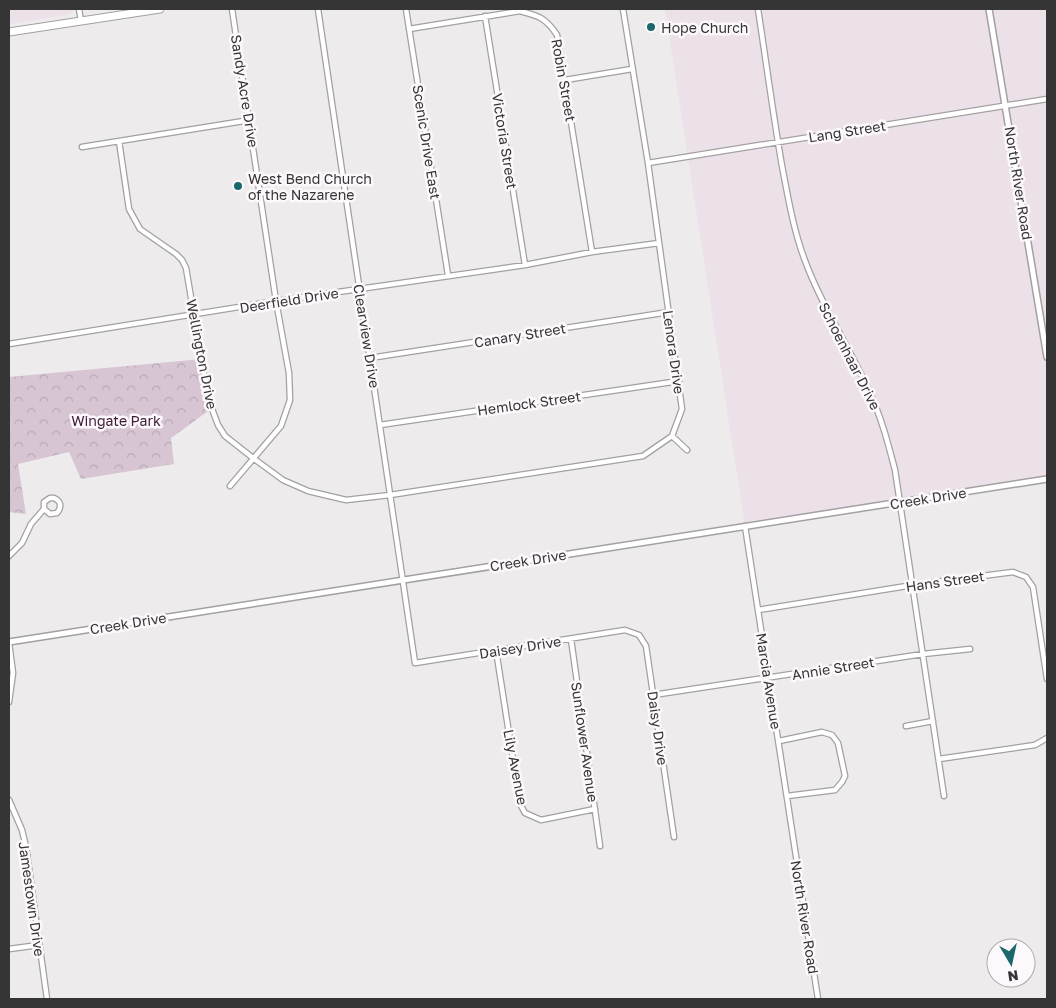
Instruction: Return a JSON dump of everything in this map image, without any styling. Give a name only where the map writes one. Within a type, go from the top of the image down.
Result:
[{"type":"main road","points":[[9,32],[160,9]]},
{"type":"street","points":[[78,9],[81,21]]},
{"type":"street","name":"Sandy Acre Drive","points":[[230,486],[281,426],[290,400],[289,373],[276,302],[232,9]]},
{"type":"street","name":"Clearview Drive","points":[[318,9],[415,663]]},
{"type":"street","name":"Scenic Drive East","points":[[406,9],[448,275]]},
{"type":"street","name":"Lenora Drive","points":[[623,9],[648,163],[682,409],[672,436]]},
{"type":"street","name":"Schoenhaar Drive","points":[[758,9],[791,216],[803,257],[820,299],[868,389],[887,437],[895,470],[944,796]]},
{"type":"street","name":"North River Road","points":[[989,9],[1047,358]]},
{"type":"street","name":"Robin Street","points":[[409,29],[520,11],[549,22],[557,34],[592,252]]},
{"type":"street","name":"Victoria Street","points":[[485,16],[525,265]]},
{"type":"street","points":[[565,80],[632,69]]},
{"type":"street","name":"Lang Street","points":[[648,163],[1047,99]]},
{"type":"street","points":[[82,147],[250,120]]},
{"type":"street","name":"Wellington Drive","points":[[119,141],[130,209],[140,229],[182,260],[186,268],[208,398],[211,409],[225,436],[283,480],[308,491],[346,500],[390,495]]},
{"type":"street","name":"Deerfield Drive","points":[[9,344],[659,243]]},
{"type":"street","name":"Canary Street","points":[[370,358],[669,312]]},
{"type":"street","name":"Hemlock Street","points":[[380,425],[678,381]]},
{"type":"street","points":[[390,495],[643,456],[672,436],[688,450]]},
{"type":"street","name":"Creek Drive","points":[[9,642],[1047,479]]},
{"type":"street","points":[[9,556],[22,543],[31,524],[44,509]]},
{"type":"street","name":"Marcia Avenue","points":[[745,526],[792,836]]},
{"type":"street","name":"Hans Street","points":[[758,610],[913,585],[1013,572],[1026,577],[1033,587],[1047,679]]},
{"type":"street","name":"Daisey Drive","points":[[415,663],[626,630]]},
{"type":"street","name":"Daisy Drive","points":[[626,630],[639,635],[646,646],[674,837]]},
{"type":"street","name":"Sunflower Avenue","points":[[570,639],[600,846]]},
{"type":"street","points":[[9,642],[13,673],[9,702]]},
{"type":"street","name":"Annie Street","points":[[653,695],[923,654],[970,649]]},
{"type":"street","name":"Lily Avenue","points":[[496,650],[520,804],[525,813],[541,820],[595,809]]},
{"type":"street","points":[[906,726],[933,722]]},
{"type":"street","points":[[779,741],[822,732],[832,735],[838,743],[845,776],[835,790],[787,796]]},
{"type":"street","points":[[938,759],[1035,745],[1047,738]]},
{"type":"street","name":"Jamestown Drive","points":[[9,800],[22,830],[26,847],[47,999]]},
{"type":"street","name":"North River Road","points":[[792,836],[818,999]]},
{"type":"street","points":[[9,949],[39,944]]},
{"type":"shaded area","points":[[9,9],[74,9],[72,13],[67,15],[9,24]]},
{"type":"shaded area","points":[[665,9],[1047,9],[1047,479],[745,526]]},
{"type":"green space","name":"Wingate Park","points":[[202,359],[211,409],[171,438],[174,464],[81,479],[69,452],[18,464],[26,514],[9,512],[9,377]]},
{"type":"place","name":"Hope Church","points":[[651,27]]},
{"type":"place","name":"West Bend Church of the Nazarene","points":[[238,186]]}]
